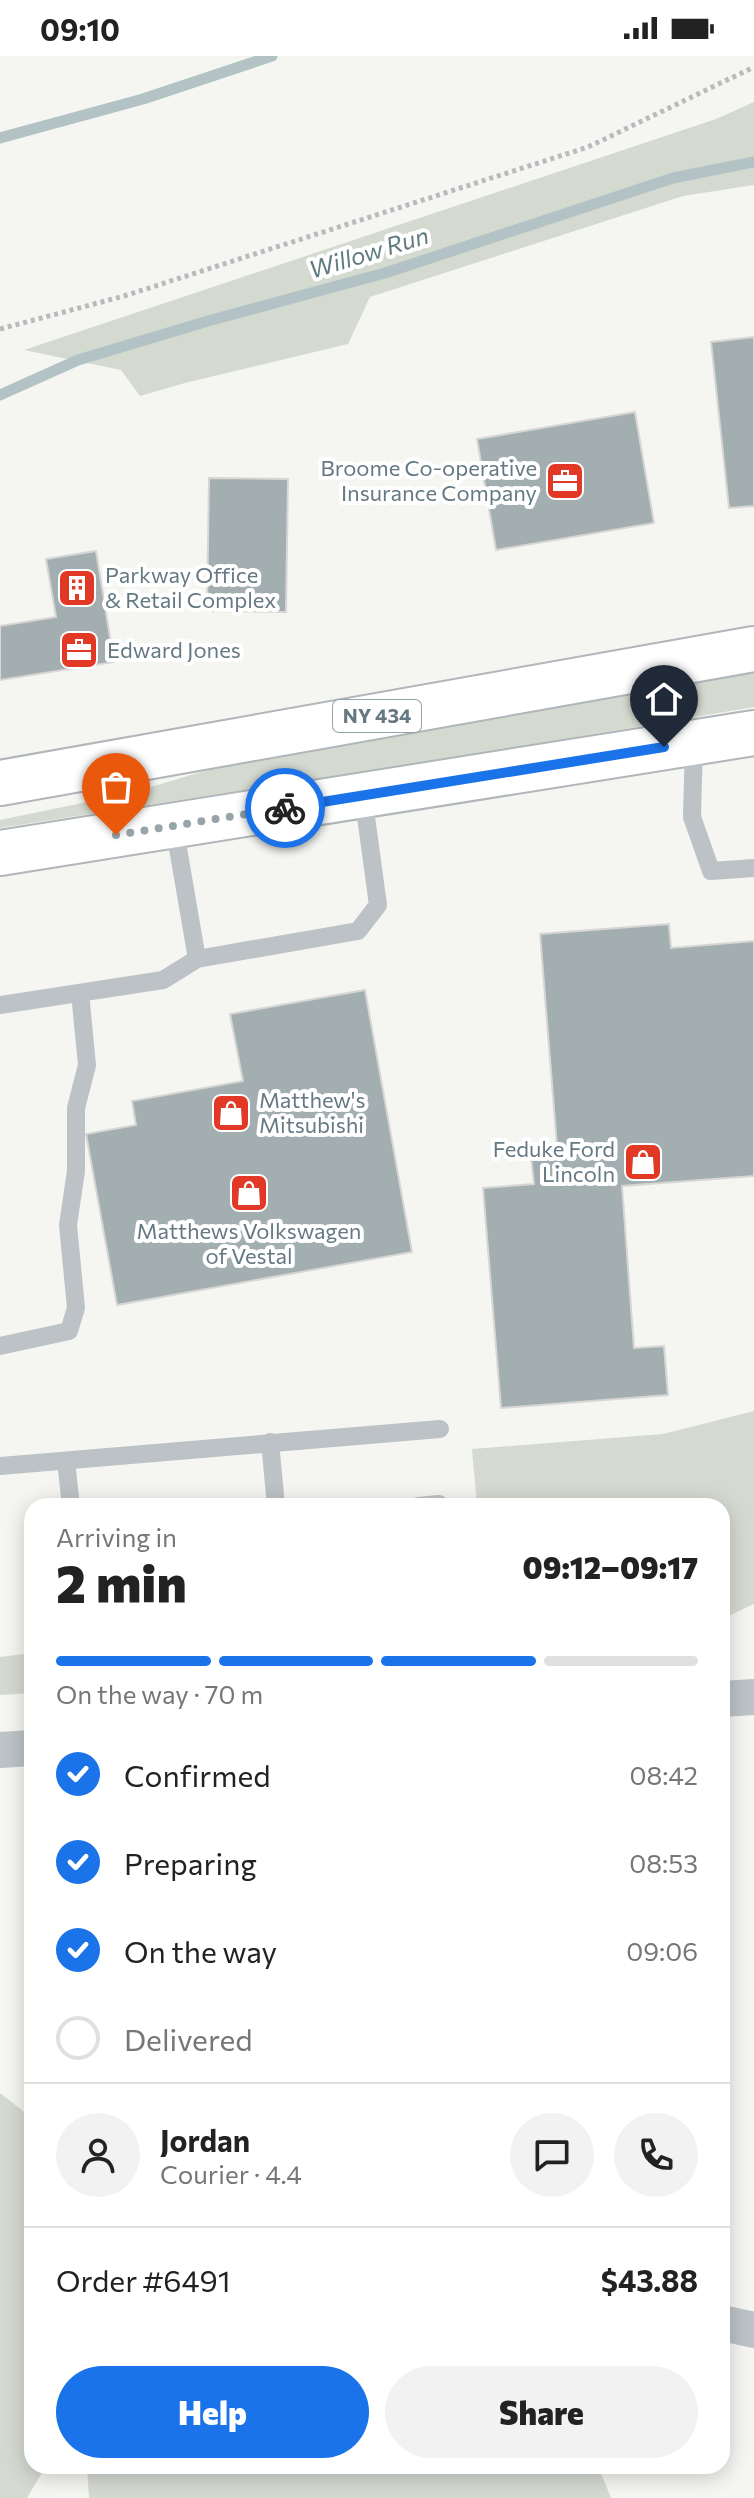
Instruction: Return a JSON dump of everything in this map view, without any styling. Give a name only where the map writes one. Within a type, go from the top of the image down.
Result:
[{"type":"main road","name":"NY 434","points":[[0,783],[754,649]]},
{"type":"main road","points":[[0,853],[754,733]]},
{"type":"street","points":[[730,1698],[754,1697]]},
{"type":"street","points":[[0,1750],[24,1748]]},
{"type":"street","points":[[730,2325],[754,2330]]},
{"type":"lane","points":[[694,742],[692,817],[711,871],[754,868]]},
{"type":"lane","points":[[0,1005],[163,980],[197,959],[358,931],[378,905],[363,795]]},
{"type":"lane","points":[[174,825],[197,959]]},
{"type":"lane","points":[[0,1346],[69,1331],[76,1308],[68,1225],[76,1171],[76,1108],[87,1065],[80,993]]},
{"type":"lane","points":[[0,1466],[440,1429]]},
{"type":"lane","points":[[270,1442],[275,1498]]},
{"type":"lane","points":[[66,1461],[70,1498]]},
{"type":"path","points":[[0,329],[124,296],[588,147],[754,67]]},
{"type":"shaded area","points":[[754,102],[754,185],[683,196],[370,297],[348,344],[140,396],[121,370],[24,350],[716,119]]},
{"type":"shaded area","points":[[754,673],[754,707],[465,756],[0,828],[0,820],[131,793],[238,761]]},
{"type":"shaded area","points":[[754,1411],[754,1604],[730,1615],[730,1498],[476,1498],[472,1449],[663,1434]]},
{"type":"shaded area","points":[[24,1654],[24,1694],[0,1695],[0,1657]]},
{"type":"shaded area","points":[[0,2093],[24,2112],[24,2474],[41,2474],[27,2498],[0,2498]]},
{"type":"shaded area","points":[[88,2474],[601,2474],[611,2498],[89,2498]]},
{"type":"building","points":[[754,337],[754,506],[729,508],[711,342]]},
{"type":"building","name":"Broome Co-operative Insurance Company","points":[[635,412],[654,523],[496,550],[477,439]]},
{"type":"building","points":[[209,478],[288,479],[286,612],[207,611]]},
{"type":"building","name":"Parkway Office & Retail Complex","points":[[96,551],[114,662],[0,680],[0,626],[56,617],[46,559]]},
{"type":"building","name":"Feduke Ford Lincoln","points":[[669,924],[671,948],[754,941],[754,1176],[622,1186],[634,1348],[664,1346],[668,1395],[501,1408],[483,1188],[534,1184],[530,1148],[557,1146],[540,934]]},
{"type":"building","name":"Matthews Volkswagen of Vestal","points":[[365,990],[412,1252],[117,1305],[86,1134],[136,1125],[132,1101],[243,1081],[230,1014]]},
{"type":"waterway","name":"Willow Run","points":[[0,138],[143,99],[272,56]]},
{"type":"waterway","name":"Willow Run","points":[[0,395],[78,360],[385,273],[673,178],[754,162]]},
{"type":"way so far","points":[[116,835],[285,808]]},
{"type":"place","name":"Broome Co-operative Insurance Company","points":[[565,481]]},
{"type":"place","name":"Parkway Office & Retail Complex","points":[[77,588]]},
{"type":"place","name":"Edward Jones","points":[[79,650]]},
{"type":"place","name":"Matthew's Mitsubishi","points":[[231,1113]]},
{"type":"place","name":"Feduke Ford Lincoln","points":[[643,1162]]},
{"type":"place","name":"Matthews Volkswagen of Vestal","points":[[249,1193]]},
{"type":"route","points":[[285,808],[664,747]]}]
